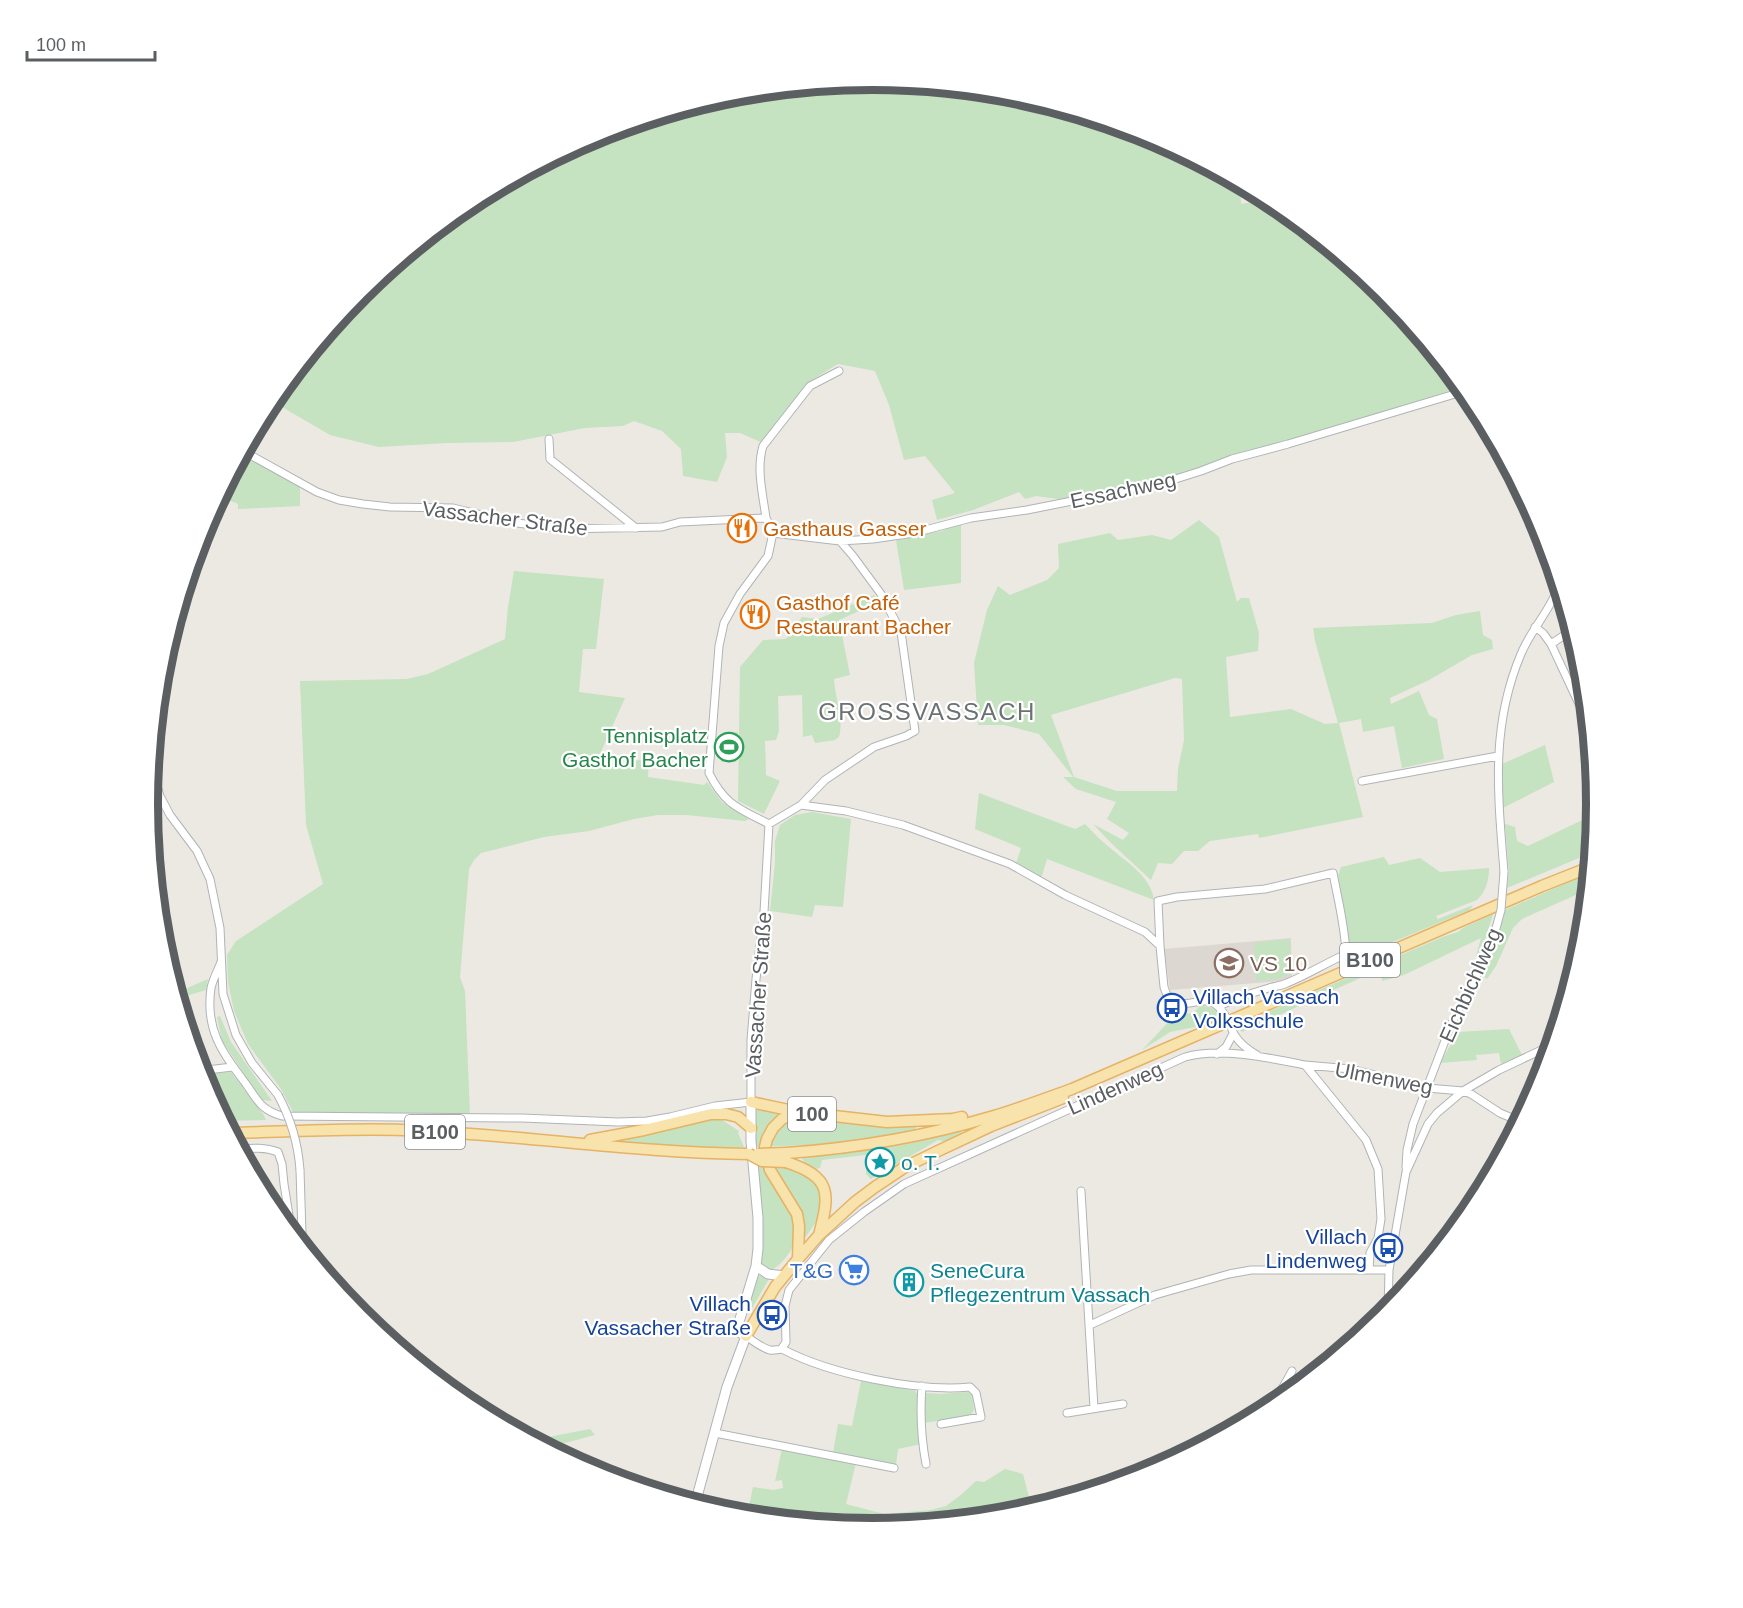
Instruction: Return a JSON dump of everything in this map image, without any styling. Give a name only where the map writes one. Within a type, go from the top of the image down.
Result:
[{"type":"main road","name":"B100","points":[[787,1157],[812,1151],[887,1141],[995,1115],[1072,1089],[1582,870]]},
{"type":"main road","name":"100","points":[[746,1336],[766,1301],[798,1259],[819,1235],[875,1186],[905,1167],[991,1126],[1061,1100],[1072,1089]]},
{"type":"main road","name":"100","points":[[751,1102],[799,1112],[887,1122],[952,1119],[979,1113],[995,1115]]},
{"type":"main road","name":"Vassacher Straße","points":[[697,1496],[731,1374],[746,1336],[739,1332],[739,1322],[756,1266],[758,1233],[751,1102]]},
{"type":"main road","name":"100","points":[[798,1259],[797,1214],[770,1170],[765,1147],[773,1128],[782,1119],[799,1112]]},
{"type":"main road","points":[[578,1142],[644,1130],[711,1114],[738,1117],[751,1128]]},
{"type":"main road","name":"B100","points":[[238,1133],[402,1130],[661,1150],[749,1154]]},
{"type":"main road","name":"100","points":[[749,1154],[762,1161],[787,1157],[819,1180],[825,1191],[827,1202],[819,1235]]},
{"type":"main road","points":[[756,1266],[768,1274],[784,1276]]},
{"type":"street","points":[[839,371],[810,386],[763,446],[759,468],[765,518],[773,533],[768,556],[740,594],[724,623],[719,646],[709,773],[730,804],[769,824],[801,805],[825,780],[874,747],[915,731],[901,632],[881,594],[854,556],[840,541]]},
{"type":"street","name":"Essachweg","points":[[773,533],[840,541],[873,539],[914,533],[971,518],[1027,510],[1163,483],[1232,459],[1456,394]]},
{"type":"street","name":"Vassacher Straße","points":[[549,439],[550,459],[636,528]]},
{"type":"street","name":"Vassacher Straße","points":[[249,454],[317,492],[339,500],[390,507],[453,508],[510,522],[562,530],[662,527],[680,522],[765,518]]},
{"type":"street","name":"Eichbichlweg","points":[[1406,1172],[1407,1150],[1413,1124],[1451,1025],[1483,962],[1501,910],[1504,872],[1498,756],[1503,713],[1521,654],[1555,597]]},
{"type":"street","points":[[1535,627],[1551,644],[1577,700]]},
{"type":"street","points":[[1551,644],[1565,635]]},
{"type":"street","points":[[1362,781],[1498,756]]},
{"type":"street","points":[[158,790],[170,815],[198,851],[210,879],[220,928],[223,994],[236,1035],[252,1063],[278,1095],[296,1136],[300,1170],[302,1235]]},
{"type":"street","points":[[801,805],[846,811],[903,825],[1010,864],[1065,895],[1145,932],[1160,946]]},
{"type":"street","name":"Vassacher Straße","points":[[751,1102],[751,1040],[764,912],[769,824]]},
{"type":"street","points":[[1220,1006],[1270,987],[1283,985],[1346,954],[1345,932],[1333,873],[1265,889],[1177,897],[1158,901],[1164,987],[1168,998],[1180,1004],[1208,1000],[1220,1006],[1226,1017]]},
{"type":"street","points":[[221,962],[212,986],[211,1022],[214,1036],[232,1067],[260,1105],[282,1116],[522,1118],[618,1122],[647,1121],[715,1106],[751,1102]]},
{"type":"street","points":[[1217,1054],[1226,1047],[1232,1031],[1249,1050],[1259,1056]]},
{"type":"street","points":[[1388,1296],[1389,1270],[1406,1172],[1428,1124],[1437,1113],[1463,1091],[1499,1070],[1542,1050]]},
{"type":"street","name":"Lindenweg","points":[[782,1348],[786,1342],[786,1298],[794,1282],[829,1240],[904,1184],[1185,1057],[1202,1053],[1259,1056],[1305,1065]]},
{"type":"street","points":[[1305,1065],[1366,1140],[1378,1169],[1382,1219],[1378,1239],[1370,1253],[1369,1270]]},
{"type":"street","name":"Ulmenweg","points":[[1305,1065],[1351,1069],[1427,1088],[1463,1091]]},
{"type":"street","points":[[209,1070],[232,1067]]},
{"type":"street","points":[[1463,1091],[1513,1118]]},
{"type":"street","points":[[246,1149],[270,1149],[278,1152],[282,1158],[289,1216]]},
{"type":"street","points":[[1081,1191],[1094,1408]]},
{"type":"street","points":[[1090,1325],[1155,1295],[1229,1274],[1251,1270],[1389,1270]]},
{"type":"street","points":[[746,1336],[769,1350],[782,1348],[794,1356],[866,1378],[953,1389],[969,1387],[976,1393],[981,1417],[941,1424]]},
{"type":"street","points":[[1284,1386],[1292,1371]]},
{"type":"street","points":[[921,1386],[926,1464]]},
{"type":"street","points":[[1067,1413],[1123,1404]]},
{"type":"street","points":[[715,1433],[894,1468]]},
{"type":"shaded area","name":"VS 10","points":[[1291,938],[1292,976],[1280,981],[1170,990],[1164,949]]},
{"type":"green space","points":[[872,90],[965,96],[1056,114],[1145,144],[1187,164],[1240,193],[1241,204],[1254,202],[1268,210],[1342,267],[1408,333],[1453,390],[1282,443],[1223,458],[1181,475],[1116,491],[1066,500],[1036,496],[1025,499],[1019,492],[973,510],[937,520],[932,500],[955,493],[925,456],[904,460],[889,405],[875,371],[838,364],[812,380],[763,443],[740,433],[725,433],[727,457],[717,482],[683,476],[681,449],[662,431],[634,421],[623,426],[585,428],[513,442],[379,447],[330,435],[279,405],[305,369],[367,299],[401,267],[475,210],[556,164],[598,144],[687,114],[778,96]]},
{"type":"green space","points":[[248,456],[300,486],[300,506],[238,509],[238,504],[226,499]]},
{"type":"green space","points":[[1199,520],[1219,537],[1237,602],[1241,598],[1249,598],[1259,633],[1258,651],[1226,657],[1230,717],[1291,709],[1325,724],[1338,723],[1313,628],[1432,623],[1456,615],[1480,611],[1483,635],[1492,640],[1493,649],[1472,655],[1429,680],[1390,698],[1391,704],[1419,691],[1429,715],[1437,719],[1444,759],[1402,768],[1394,726],[1363,732],[1361,719],[1339,723],[1363,817],[1259,838],[1258,834],[1210,841],[1198,851],[1184,851],[1172,864],[1158,863],[1151,880],[1093,824],[1123,840],[1129,833],[1107,819],[1116,802],[1076,789],[1063,777],[1073,777],[1039,734],[1004,725],[978,725],[974,663],[987,610],[998,586],[1010,595],[1047,580],[1059,568],[1058,544],[1110,533],[1118,540],[1152,535],[1171,540]],"holes":[[[1175,678],[1182,679],[1184,740],[1178,769],[1177,791],[1117,791],[1074,777],[1051,715]]]},
{"type":"green space","points":[[961,523],[961,583],[904,590],[896,540],[942,531]]},
{"type":"green space","points":[[514,571],[604,579],[596,649],[583,649],[579,692],[625,698],[596,763],[611,767],[639,760],[649,763],[648,777],[704,785],[707,782],[722,802],[749,819],[745,821],[686,815],[658,815],[589,831],[544,837],[481,853],[469,869],[460,977],[465,991],[470,1115],[293,1112],[281,1089],[248,1044],[234,1011],[228,982],[227,955],[236,941],[323,884],[306,825],[300,681],[407,679],[428,674],[505,639]]},
{"type":"green space","points":[[874,595],[880,602],[839,620],[850,675],[834,679],[840,715],[839,737],[835,740],[815,743],[812,735],[803,737],[802,695],[778,696],[779,731],[776,740],[765,741],[766,775],[780,781],[764,814],[738,801],[740,667],[763,640],[786,639],[802,617],[818,619]]},
{"type":"green space","name":"Tennisplatz Gasthof Bacher","points":[[723,732],[738,732],[736,762],[721,762]]},
{"type":"green space","points":[[1545,745],[1554,782],[1503,808],[1502,764]]},
{"type":"green space","points":[[979,793],[1075,829],[1085,824],[1143,877],[1152,891],[1154,900],[1047,859],[1041,879],[1016,863],[1021,848],[975,829]]},
{"type":"green space","points":[[812,812],[851,819],[843,907],[815,905],[812,917],[770,911],[775,841],[780,825],[795,815]]},
{"type":"green space","points":[[1585,819],[1583,856],[1507,888],[1509,872],[1505,824],[1515,827],[1517,841],[1528,846]]},
{"type":"green space","points":[[1384,857],[1389,865],[1420,858],[1440,872],[1489,868],[1488,881],[1485,890],[1477,900],[1436,916],[1438,919],[1473,905],[1470,910],[1364,954],[1351,955],[1338,876],[1341,867]]},
{"type":"green space","points":[[1581,876],[1579,893],[1522,919],[1513,928],[1496,966],[1487,979],[1482,975],[1496,944],[1505,910]]},
{"type":"green space","points":[[1493,914],[1480,957],[1476,956],[1481,938],[1404,975],[1382,981],[1382,968],[1242,1032],[1235,1026],[1458,932]]},
{"type":"green space","points":[[1290,939],[1290,974],[1278,979],[1256,981],[1254,943]]},
{"type":"green space","points":[[208,979],[206,990],[184,997],[182,990]]},
{"type":"green space","points":[[1200,1006],[1213,1008],[1222,1017],[1200,1026],[1170,1032],[1142,1050],[1175,1015],[1193,1013]]},
{"type":"green space","points":[[220,1016],[231,1042],[272,1101],[262,1100],[222,1041],[217,1017]]},
{"type":"green space","points":[[1509,1029],[1522,1055],[1501,1064],[1499,1053],[1476,1055],[1477,1060],[1440,1063],[1458,1032]]},
{"type":"green space","points":[[231,1072],[266,1120],[231,1121],[211,1073]]},
{"type":"green space","points":[[755,1109],[785,1114],[761,1147],[756,1146]]},
{"type":"green space","points":[[804,1118],[878,1127],[916,1127],[916,1130],[843,1142],[770,1146],[778,1130]]},
{"type":"green space","points":[[704,1119],[722,1120],[739,1131],[744,1147],[693,1147],[607,1140]]},
{"type":"green space","points":[[960,1131],[961,1136],[946,1142],[938,1140],[871,1179],[866,1174],[866,1155],[822,1160],[820,1168],[816,1169],[809,1167],[802,1159],[804,1156],[861,1151]]},
{"type":"green space","points":[[757,1166],[764,1166],[786,1201],[795,1223],[791,1250],[777,1267],[768,1270],[761,1263],[763,1224]]},
{"type":"green space","points":[[789,1166],[798,1169],[816,1183],[821,1195],[822,1213],[803,1241],[772,1167]]},
{"type":"green space","points":[[757,1275],[769,1279],[751,1310],[748,1311],[747,1308]]},
{"type":"green space","points":[[861,1381],[915,1391],[919,1396],[921,1444],[898,1449],[896,1465],[833,1453],[838,1424],[852,1426]]},
{"type":"green space","points":[[968,1392],[972,1395],[974,1410],[970,1416],[924,1423],[923,1398],[927,1393]]},
{"type":"green space","points":[[590,1429],[595,1435],[558,1445],[544,1438]]},
{"type":"green space","points":[[782,1449],[856,1463],[846,1504],[884,1514],[931,1510],[946,1506],[976,1481],[984,1482],[1005,1469],[1023,1474],[1030,1500],[965,1512],[872,1518],[778,1512],[749,1507],[753,1487],[773,1490],[783,1488],[782,1480],[775,1481]]},
{"type":"place","name":"Gasthaus Gasser","points":[[742,528]]},
{"type":"place","name":"Gasthof Café Restaurant Bacher","points":[[755,614]]},
{"type":"place","name":"Tennisplatz Gasthof Bacher","points":[[729,747]]},
{"type":"place","name":"VS 10","points":[[1229,963]]},
{"type":"place","name":"Villach Vassach Volksschule","points":[[1172,1008]]},
{"type":"place","name":"o. T.","points":[[880,1162]]},
{"type":"place","name":"Villach Lindenweg","points":[[1388,1248]]},
{"type":"place","name":"T&G","points":[[854,1270]]},
{"type":"place","name":"SeneCura Pflegezentrum Vassach","points":[[909,1282]]},
{"type":"place","name":"Villach Vassacher Straße","points":[[772,1315]]},
{"type":"district","name":"GROSSVASSACH","points":[[927,711]]}]
